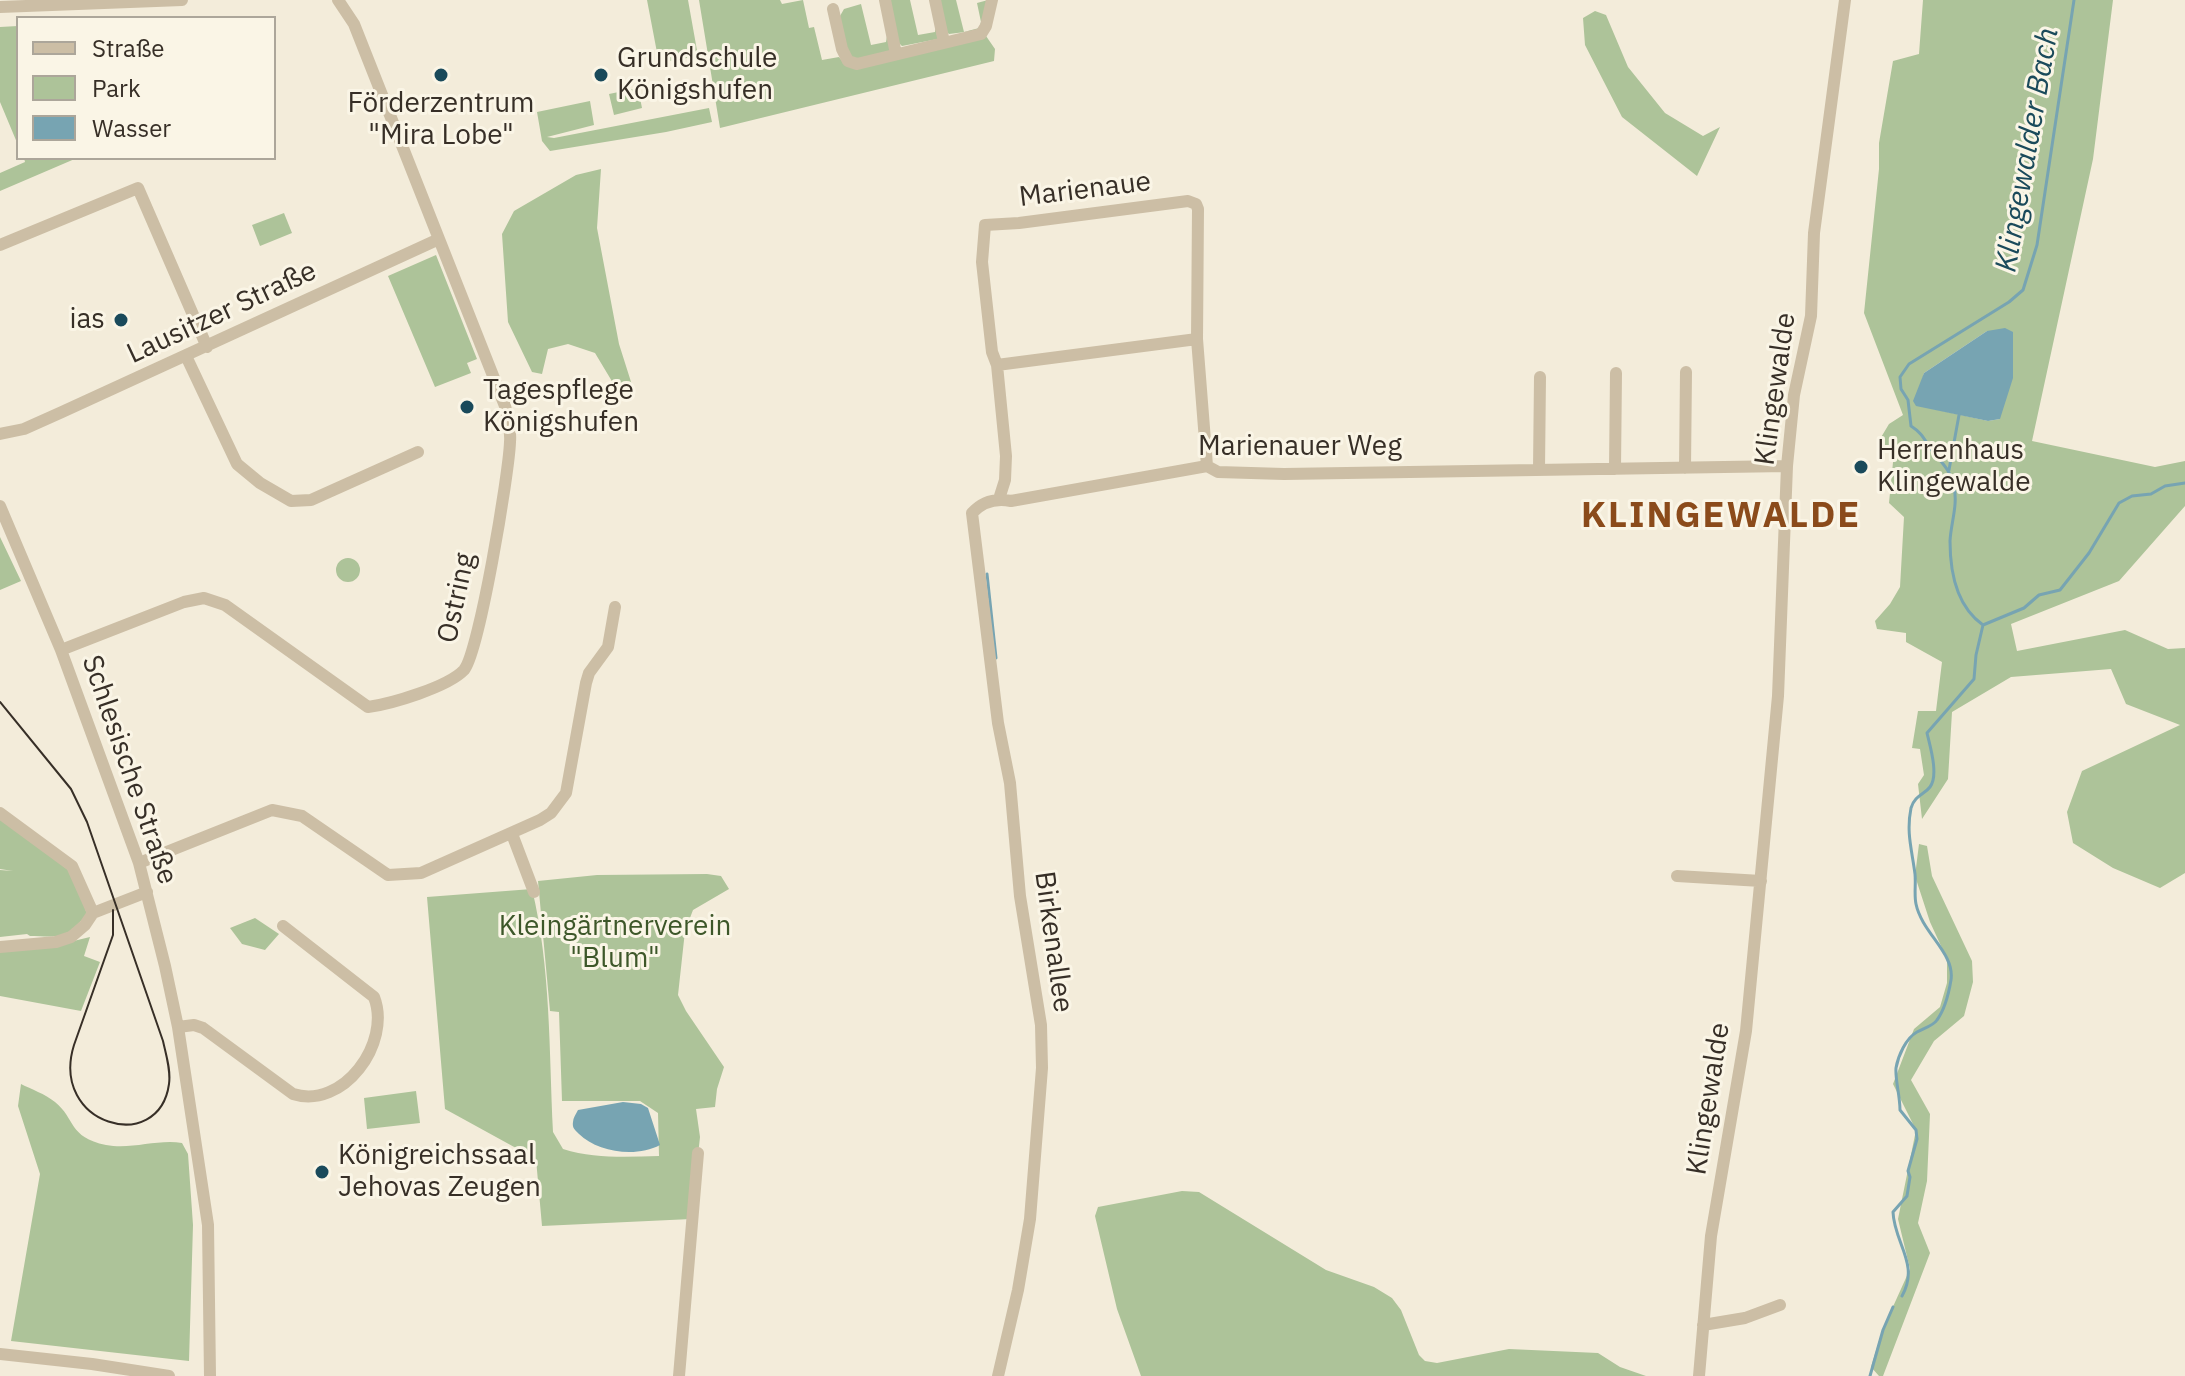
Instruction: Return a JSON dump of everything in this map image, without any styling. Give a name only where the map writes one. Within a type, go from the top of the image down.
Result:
[{"type":"street","points":[[0,7],[182,0]]},
{"type":"street","points":[[338,0],[354,24],[439,239]]},
{"type":"street","points":[[885,0],[896,54]]},
{"type":"street","points":[[935,0],[944,42]]},
{"type":"street","points":[[833,9],[842,49],[848,61],[862,63],[981,34],[992,0]]},
{"type":"street","name":"Klingewalde","points":[[1699,1376],[1711,1236],[1746,1031],[1778,696],[1787,466],[1794,395],[1811,316],[1814,233],[1845,0]]},
{"type":"street","points":[[0,245],[138,188],[207,347]]},
{"type":"street","name":"Marienaue","points":[[999,499],[1005,480],[1006,456],[982,262],[985,225],[1192,201],[1198,209],[1197,339],[1207,466]]},
{"type":"street","name":"Lausitzer Straße","points":[[0,444],[24,429],[439,239]]},
{"type":"street","name":"Ostring","points":[[61,650],[184,602],[204,598],[225,605],[368,707],[394,704],[454,677],[465,668],[474,645],[483,604],[510,436],[505,406],[439,239]]},
{"type":"street","points":[[997,365],[1197,339]]},
{"type":"street","points":[[186,356],[237,464],[260,483],[291,501],[311,500],[418,452]]},
{"type":"street","points":[[1685,468],[1686,372]]},
{"type":"street","points":[[1615,469],[1616,373]]},
{"type":"street","points":[[1539,469],[1540,377]]},
{"type":"street","name":"Lausitzer Straße","points":[[0,434],[24,429]]},
{"type":"street","name":"Marienauer Weg","points":[[972,513],[979,505],[999,499],[1011,501],[1207,466],[1218,472],[1284,474],[1787,466]]},
{"type":"street","name":"Schlesische Straße","points":[[0,506],[61,650],[147,892],[178,1027],[208,1225],[210,1376]]},
{"type":"street","name":"Birkenallee","points":[[972,513],[998,723],[1010,783],[1020,896],[1041,1025],[1042,1068],[1030,1219],[1018,1290],[998,1376]]},
{"type":"street","name":"Schlesische Straße","points":[[0,514],[13,537]]},
{"type":"street","points":[[139,863],[272,810],[302,816],[378,870],[400,876],[421,873],[512,834],[551,813],[566,793],[586,683],[589,673],[608,647],[615,607]]},
{"type":"street","points":[[0,813],[72,866],[93,913]]},
{"type":"street","points":[[512,834],[534,892]]},
{"type":"street","points":[[1677,876],[1761,881]]},
{"type":"street","points":[[0,947],[56,942],[71,937],[93,913],[147,892]]},
{"type":"street","points":[[178,1027],[194,1025],[203,1028],[293,1094],[302,1097],[323,1095],[345,1083],[377,1036],[378,1014],[374,997],[283,926]]},
{"type":"street","points":[[679,1376],[698,1153]]},
{"type":"street","points":[[1703,1325],[1745,1318],[1780,1305]]},
{"type":"street","points":[[0,1354],[169,1376]]},
{"type":"green space","points":[[647,0],[688,0],[698,56],[659,63]]},
{"type":"green space","points":[[699,0],[780,0],[782,4],[803,0],[809,28],[814,27],[822,60],[839,57],[843,62],[986,36],[995,49],[994,61],[720,128]]},
{"type":"green space","points":[[889,0],[910,0],[918,35],[935,32],[935,27],[938,39],[902,46],[897,41]]},
{"type":"green space","points":[[937,0],[956,0],[964,32],[979,28],[981,22],[977,3],[988,0],[981,30],[949,34],[944,29]]},
{"type":"green space","points":[[1923,0],[2113,0],[2093,159],[2032,441],[2155,467],[2185,461],[2185,506],[2119,581],[2011,624],[2017,651],[2125,630],[2168,649],[2185,648],[2185,873],[2160,888],[2113,868],[2073,843],[2067,812],[2082,771],[2180,725],[2126,704],[2111,669],[2011,677],[1952,712],[1948,779],[1922,819],[1918,784],[1924,775],[1920,749],[1912,748],[1918,711],[1936,711],[1942,662],[1906,642],[1906,633],[1877,629],[1875,621],[1900,587],[1904,517],[1889,503],[1894,452],[1886,448],[1880,439],[1889,424],[1903,415],[1864,313],[1879,143],[1893,61],[1919,54]],"holes":[[[1987,331],[2000,419],[1988,421],[1916,405],[1924,373]]]},
{"type":"green space","points":[[861,4],[871,45],[886,42],[887,36],[891,44],[889,51],[860,61],[848,55],[840,16],[844,9]]},
{"type":"green space","points":[[1595,11],[1606,15],[1628,67],[1665,113],[1703,136],[1720,127],[1697,176],[1622,117],[1585,45],[1583,18]]},
{"type":"green space","points":[[16,26],[16,140],[0,102],[0,27]]},
{"type":"green space","points":[[638,88],[642,108],[614,115],[609,94]]},
{"type":"green space","points":[[590,101],[594,125],[547,137],[709,108],[712,122],[550,151],[542,141],[537,112]]},
{"type":"green space","points":[[72,160],[0,191],[0,173],[25,162]]},
{"type":"green space","points":[[601,169],[597,228],[619,344],[632,385],[613,383],[595,353],[568,344],[548,349],[542,374],[532,372],[508,322],[502,234],[514,211],[576,175]]},
{"type":"green space","points":[[284,213],[292,233],[260,246],[252,225]]},
{"type":"green space","points":[[436,255],[477,359],[467,363],[471,373],[435,387],[388,276]]},
{"type":"green space","points":[[0,537],[21,581],[0,590]]},
{"type":"green space","points":[[343,558],[353,558],[360,565],[360,575],[353,582],[343,582],[336,575],[336,565]]},
{"type":"green space","points":[[0,815],[73,874],[87,914],[63,935],[0,937],[0,870],[13,871],[0,869]]},
{"type":"green space","points":[[1919,844],[1927,846],[1932,876],[1972,961],[1973,982],[1964,1016],[1934,1041],[1911,1080],[1930,1114],[1927,1181],[1918,1223],[1930,1253],[1883,1376],[1879,1376],[1871,1367],[1882,1331],[1910,1269],[1898,1219],[1916,1130],[1893,1084],[1914,1029],[1940,1007],[1947,983],[1947,959],[1930,922],[1915,876]]},
{"type":"green space","name":"Kleingärtnerverein \"Blum\"","points":[[597,875],[721,876],[729,889],[693,910],[685,931],[678,995],[724,1067],[715,1107],[696,1109],[700,1137],[691,1219],[542,1226],[536,1159],[445,1109],[427,897],[532,889],[546,979],[553,1132],[563,1149],[575,1152],[611,1157],[659,1156],[658,1113],[640,1101],[562,1101],[559,1012],[550,1011],[538,881]]},
{"type":"green space","points":[[255,918],[279,934],[265,950],[242,944],[230,928]]},
{"type":"green space","points":[[90,937],[84,956],[100,962],[81,1011],[0,996],[0,951],[53,946]]},
{"type":"green space","points":[[21,1084],[55,1102],[79,1132],[94,1142],[115,1146],[182,1143],[188,1154],[193,1225],[189,1361],[11,1341],[40,1174],[18,1106]]},
{"type":"green space","points":[[416,1091],[420,1123],[367,1129],[364,1098]]},
{"type":"green space","points":[[1182,1191],[1199,1192],[1326,1270],[1374,1287],[1392,1298],[1401,1310],[1419,1355],[1425,1361],[1437,1363],[1509,1349],[1598,1353],[1620,1367],[1646,1376],[1141,1376],[1117,1309],[1095,1216],[1098,1207]]},
{"type":"water","points":[[2005,328],[2013,332],[2013,378],[2000,419],[1988,421],[1916,406],[1913,401],[1924,373],[1987,331]]},
{"type":"water","points":[[623,1102],[648,1108],[660,1145],[629,1152],[606,1149],[587,1140],[574,1129],[573,1120],[578,1110]]},
{"type":"waterway","name":"Klingewalder Bach","points":[[1902,1296],[1907,1284],[1907,1264],[1893,1212],[1907,1196],[1908,1171],[1917,1139],[1916,1130],[1900,1110],[1896,1068],[1909,1038],[1933,1024],[1940,1016],[1951,980],[1948,961],[1916,904],[1909,834],[1911,808],[1933,782],[1933,760],[1927,733],[1974,679],[1983,625],[1966,608],[1953,577],[1950,541],[1955,500],[1953,480],[1922,436],[1911,426],[1908,400],[1901,389],[1900,377],[1909,364],[2009,302],[2023,290],[2037,245],[2074,0]]},
{"type":"waterway","points":[[1949,470],[1959,415]]},
{"type":"waterway","points":[[1983,625],[2024,608],[2039,595],[2060,590],[2089,553],[2119,503],[2132,496],[2151,494],[2165,486],[2185,483]]},
{"type":"waterway","points":[[987,574],[996,658]]},
{"type":"waterway","name":"Klingewalder Bach","points":[[1870,1376],[1893,1307]]},
{"type":"tram line","points":[[0,702],[71,789],[87,822],[163,1041],[169,1084],[161,1106],[146,1120],[128,1124],[108,1122],[90,1111],[77,1095],[70,1073],[74,1045],[113,935],[113,910]]},
{"type":"place","name":"Förderzentrum \"Mira Lobe\"","points":[[441,75]]},
{"type":"place","name":"Grundschule Königshufen","points":[[601,75]]},
{"type":"place","name":"ias","points":[[121,320]]},
{"type":"place","name":"Tagespflege Königshufen","points":[[467,407]]},
{"type":"place","name":"Herrenhaus Klingewalde","points":[[1861,467]]},
{"type":"place","name":"Königreichssaal Jehovas Zeugen","points":[[322,1172]]},
{"type":"district","name":"KLINGEWALDE","points":[[1721,517]]}]
